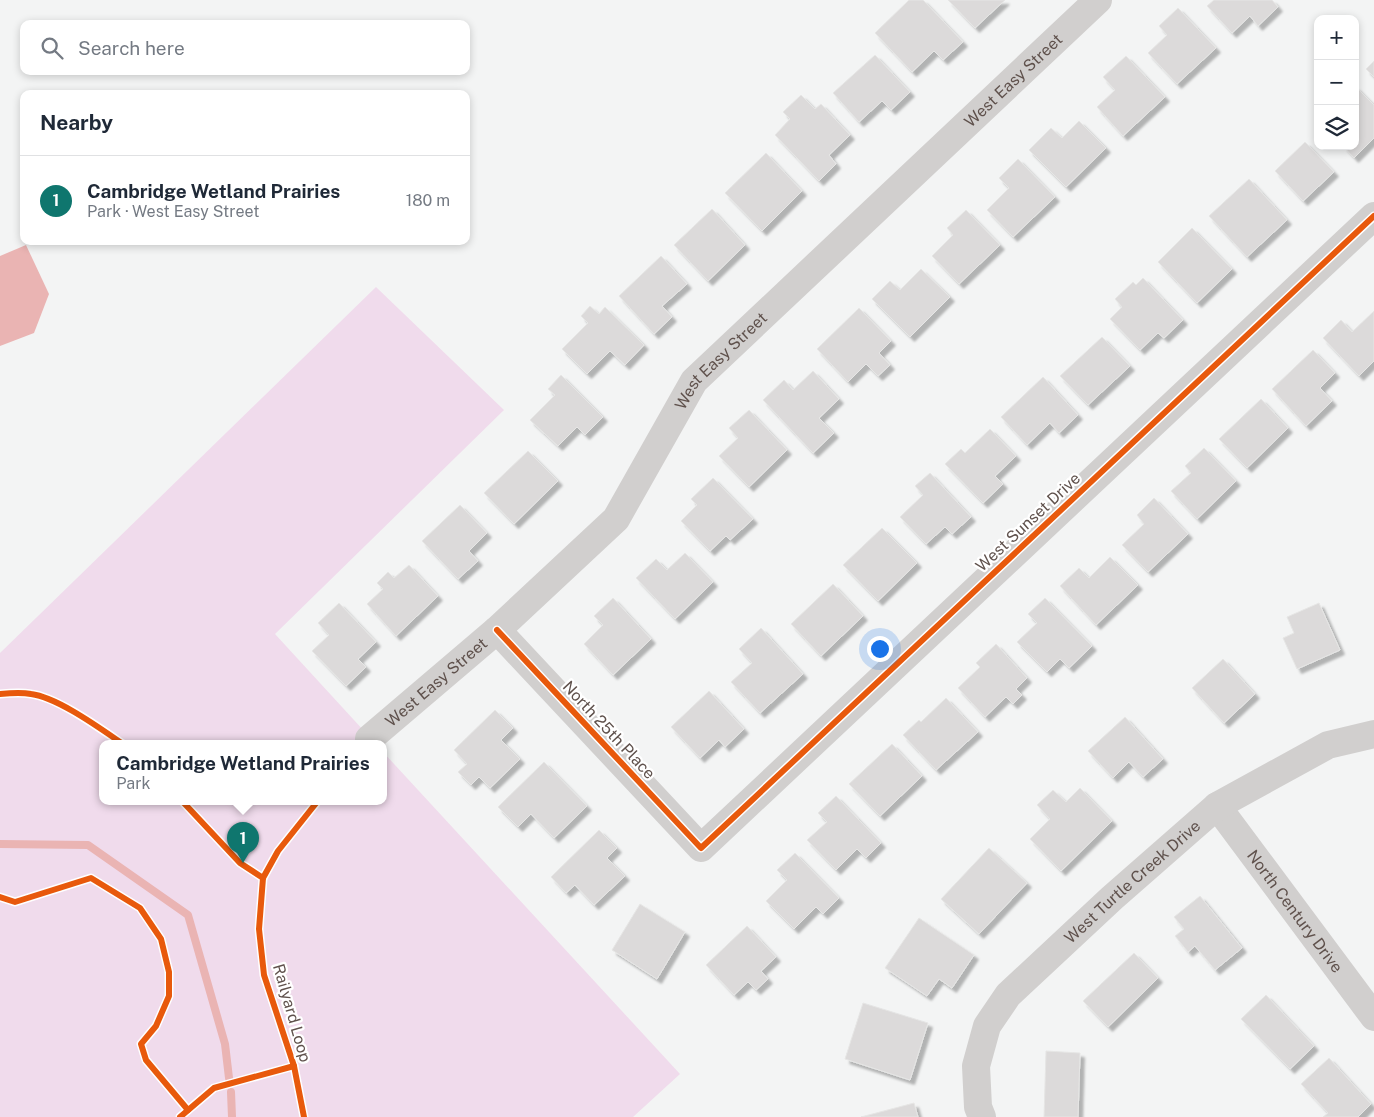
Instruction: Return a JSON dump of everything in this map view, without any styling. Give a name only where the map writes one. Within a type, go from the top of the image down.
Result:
[{"type":"street","name":"West Easy Street","points":[[370,739],[497,630],[616,519],[694,381],[1098,0]]},
{"type":"street","name":"West Sunset Drive","points":[[701,848],[1374,216]]},
{"type":"street","name":"North 25th Place","points":[[497,630],[701,848]]},
{"type":"street","name":"West Turtle Creek Drive","points":[[980,1112],[976,1066],[987,1026],[1008,995],[1112,898],[1217,806],[1328,745],[1374,734]]},
{"type":"street","name":"North Century Drive","points":[[1217,806],[1374,1017]]},
{"type":"shaded area","points":[[26,245],[49,294],[34,333],[0,346],[0,256]]},
{"type":"shaded area","points":[[376,287],[504,410],[275,634],[372,740],[99,740],[99,805],[387,805],[387,756],[680,1074],[633,1117],[0,1117],[0,653]]},
{"type":"building","points":[[909,0],[923,0],[963,42],[943,60],[934,51],[912,72],[875,33]]},
{"type":"building","points":[[948,0],[1005,0],[975,28]]},
{"type":"building","points":[[1214,0],[1272,0],[1278,7],[1258,26],[1250,16],[1232,33],[1207,6]]},
{"type":"building","points":[[1178,8],[1216,48],[1177,84],[1148,53],[1167,35],[1159,26]]},
{"type":"building","points":[[875,55],[910,92],[891,110],[882,101],[859,122],[833,93]]},
{"type":"building","points":[[1126,56],[1165,97],[1123,136],[1097,107],[1115,90],[1103,77]]},
{"type":"building","points":[[1374,61],[1374,77],[1366,69]]},
{"type":"building","points":[[1359,90],[1374,105],[1374,138],[1354,158],[1347,150],[1359,150]]},
{"type":"building","points":[[801,95],[815,109],[821,104],[850,135],[829,155],[836,164],[819,181],[775,135],[790,119],[783,112]]},
{"type":"building","points":[[1079,121],[1106,148],[1066,187],[1029,150],[1051,128],[1062,138]]},
{"type":"building","points":[[1305,142],[1334,172],[1303,201],[1275,171]]},
{"type":"building","points":[[766,153],[802,191],[762,231],[725,193]]},
{"type":"building","points":[[1018,159],[1055,197],[1013,237],[987,210],[1009,188],[999,178]]},
{"type":"building","points":[[1249,179],[1287,220],[1247,257],[1209,216]]},
{"type":"building","points":[[712,209],[745,245],[708,281],[674,245]]},
{"type":"building","points":[[966,210],[1000,245],[959,284],[932,256],[953,235],[947,228]]},
{"type":"building","points":[[1192,228],[1232,269],[1197,303],[1158,262]]},
{"type":"building","points":[[661,256],[687,284],[662,306],[672,317],[654,334],[619,296]]},
{"type":"building","points":[[921,269],[950,297],[910,337],[872,299],[890,281],[900,290]]},
{"type":"building","points":[[1143,278],[1183,320],[1164,338],[1158,333],[1140,350],[1110,319],[1122,307],[1115,299],[1133,282],[1136,285]]},
{"type":"building","points":[[590,306],[599,314],[605,307],[644,345],[625,365],[610,351],[587,374],[562,349],[588,323],[581,316]]},
{"type":"building","points":[[859,308],[891,341],[879,353],[890,365],[878,376],[866,364],[848,382],[817,349]]},
{"type":"building","points":[[1374,311],[1374,361],[1359,376],[1323,338],[1341,320],[1352,332]]},
{"type":"building","points":[[1102,337],[1130,366],[1088,405],[1060,376]]},
{"type":"building","points":[[1313,350],[1335,373],[1320,388],[1332,401],[1306,426],[1272,389]]},
{"type":"building","points":[[813,371],[839,399],[819,418],[834,433],[813,453],[763,400],[784,380],[793,390]]},
{"type":"building","points":[[561,375],[603,417],[585,435],[577,427],[558,446],[530,420],[555,395],[548,389]]},
{"type":"building","points":[[1043,377],[1078,415],[1059,433],[1050,423],[1027,445],[1001,417]]},
{"type":"building","points":[[1261,399],[1288,428],[1247,468],[1219,439]]},
{"type":"building","points":[[749,410],[787,450],[749,487],[719,456],[738,438],[729,428]]},
{"type":"building","points":[[990,429],[1016,456],[995,476],[1003,484],[983,503],[945,464],[961,449],[965,453]]},
{"type":"building","points":[[1204,448],[1236,481],[1197,519],[1171,491],[1191,473],[1185,466]]},
{"type":"building","points":[[528,451],[558,481],[514,524],[484,493]]},
{"type":"building","points":[[930,473],[971,517],[952,534],[945,527],[926,544],[900,517],[923,495],[915,486]]},
{"type":"building","points":[[713,478],[753,519],[730,540],[726,536],[710,551],[681,521],[697,505],[691,499]]},
{"type":"building","points":[[1154,498],[1188,534],[1148,572],[1122,545],[1144,524],[1137,515]]},
{"type":"building","points":[[460,505],[487,533],[469,551],[478,561],[458,579],[422,541]]},
{"type":"building","points":[[882,528],[917,563],[878,601],[843,565]]},
{"type":"building","points":[[685,553],[713,582],[675,619],[636,578],[656,559],[667,570]]},
{"type":"building","points":[[1110,557],[1138,585],[1096,625],[1060,586],[1079,568],[1089,578]]},
{"type":"building","points":[[409,565],[438,596],[396,636],[367,604],[383,589],[377,583],[388,572],[394,578]]},
{"type":"building","points":[[833,584],[863,616],[821,656],[791,624]]},
{"type":"building","points":[[613,598],[651,639],[613,675],[584,644],[603,625],[594,616]]},
{"type":"building","points":[[1045,598],[1092,646],[1069,668],[1060,659],[1047,672],[1017,642],[1037,623],[1028,614]]},
{"type":"building","points":[[339,603],[376,642],[358,659],[366,667],[346,686],[312,651],[329,635],[318,623]]},
{"type":"building","points":[[1319,603],[1340,650],[1297,669],[1283,638],[1294,633],[1287,617]]},
{"type":"building","points":[[761,628],[803,674],[760,713],[731,682],[752,663],[739,649]]},
{"type":"building","points":[[996,644],[1027,678],[1016,689],[1022,695],[1013,704],[1006,697],[985,717],[958,688],[980,667],[976,663]]},
{"type":"building","points":[[1223,659],[1255,694],[1224,723],[1192,688]]},
{"type":"building","points":[[709,691],[744,729],[725,747],[719,740],[700,758],[671,727]]},
{"type":"building","points":[[946,698],[978,732],[936,770],[903,735],[919,720],[921,722]]},
{"type":"building","points":[[495,710],[513,728],[501,740],[520,759],[490,788],[479,777],[471,785],[458,772],[467,764],[454,750]]},
{"type":"building","points":[[1125,717],[1163,759],[1143,777],[1129,762],[1113,778],[1088,751]]},
{"type":"building","points":[[892,744],[922,776],[880,816],[849,784]]},
{"type":"building","points":[[544,762],[587,806],[554,838],[531,814],[518,827],[498,807]]},
{"type":"building","points":[[1080,788],[1112,821],[1061,871],[1030,839],[1050,819],[1037,805],[1053,790],[1066,802]]},
{"type":"building","points":[[836,796],[881,843],[866,858],[857,849],[836,870],[807,840],[827,822],[818,813]]},
{"type":"building","points":[[599,830],[617,848],[607,858],[625,876],[594,905],[575,885],[566,893],[551,877]]},
{"type":"building","points":[[989,848],[1027,883],[979,934],[941,899]]},
{"type":"building","points":[[795,853],[839,898],[823,914],[816,907],[794,929],[766,901],[787,880],[777,870]]},
{"type":"building","points":[[1200,896],[1242,948],[1215,970],[1195,946],[1188,952],[1175,936],[1184,929],[1174,917]]},
{"type":"building","points":[[640,904],[685,932],[657,979],[612,950]]},
{"type":"building","points":[[919,918],[974,955],[952,988],[939,979],[927,996],[885,968]]},
{"type":"building","points":[[747,926],[776,957],[761,971],[768,979],[756,990],[748,982],[734,995],[706,965]]},
{"type":"building","points":[[1134,953],[1158,978],[1108,1027],[1083,1001]]},
{"type":"building","points":[[1266,995],[1314,1046],[1290,1069],[1241,1019]]},
{"type":"building","points":[[863,1003],[928,1023],[910,1080],[845,1059]]},
{"type":"building","points":[[1046,1051],[1080,1053],[1078,1117],[1044,1117]]},
{"type":"building","points":[[1329,1058],[1371,1104],[1358,1117],[1323,1117],[1328,1113],[1301,1084]]},
{"type":"building","points":[[914,1103],[918,1117],[861,1117]]},
{"type":"waterway","points":[[0,844],[88,845],[188,915],[225,1044],[229,1078]]},
{"type":"waterway","points":[[231,1092],[232,1117]]},
{"type":"cycle path","points":[[497,630],[701,848],[1374,216]]},
{"type":"cycle path","points":[[0,694],[27,693],[42,696],[78,714],[117,740]]},
{"type":"cycle path","name":"Railyard Loop","points":[[186,805],[240,863],[263,878],[259,929],[264,975],[294,1066],[304,1117]]},
{"type":"cycle path","points":[[263,878],[278,851],[315,805]]},
{"type":"cycle path","points":[[0,897],[15,902],[91,878],[140,908],[161,939],[169,972],[169,996],[156,1026],[141,1044],[146,1060],[188,1110]]},
{"type":"cycle path","name":"Railyard Loop","points":[[180,1117],[214,1088],[294,1066]]},
{"type":"place","name":"Cambridge Wetland Prairies","points":[[243,863]]}]
